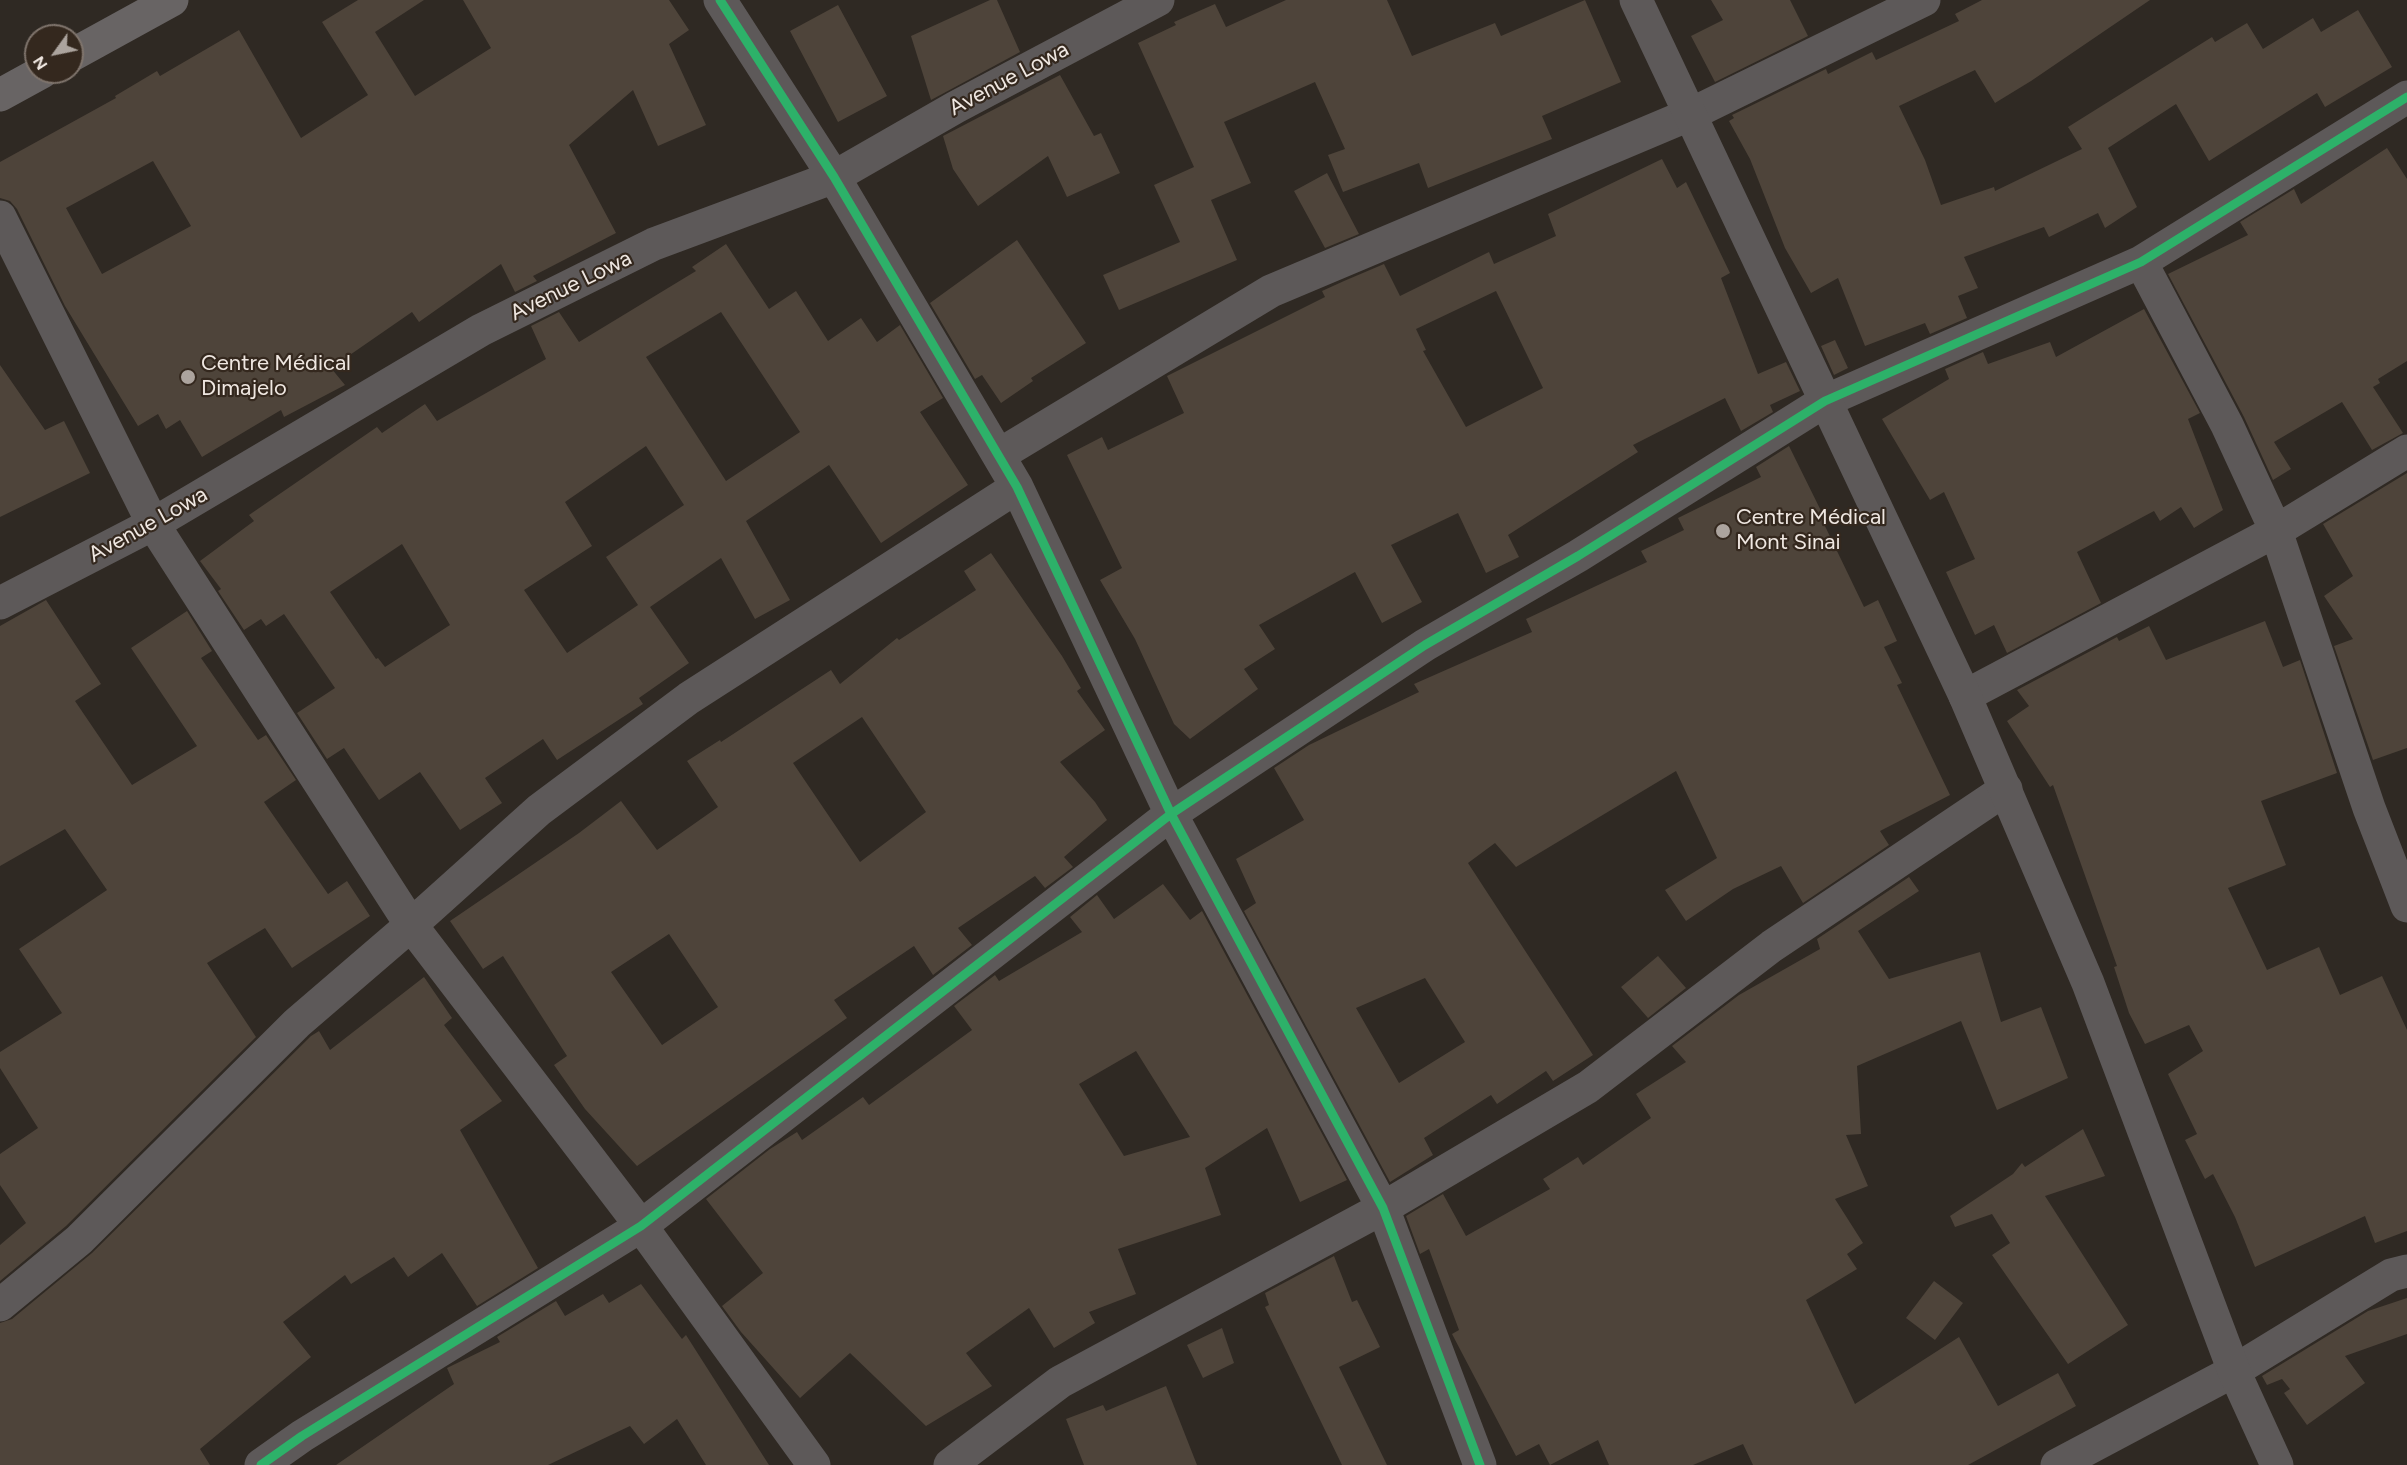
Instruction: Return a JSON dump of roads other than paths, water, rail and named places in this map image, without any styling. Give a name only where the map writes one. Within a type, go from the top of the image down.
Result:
[{"type":"main road","points":[[84,48],[172,0]]},
{"type":"main road","points":[[0,95],[24,82]]},
{"type":"street","points":[[720,0],[834,177],[1017,487],[1172,814],[1383,1208],[1480,1465]]},
{"type":"street","name":"Avenue Lowa","points":[[0,603],[153,524],[481,330],[654,244],[834,177],[956,107],[1158,0]]},
{"type":"street","points":[[1636,0],[1965,696],[2006,789],[2088,983],[2234,1371],[2277,1465]]},
{"type":"street","points":[[999,454],[1272,291],[1691,114],[1924,0]]},
{"type":"street","points":[[261,1465],[302,1436],[640,1226],[1172,814],[1425,645],[1578,556],[1825,400],[2141,262],[2407,97]]},
{"type":"street","points":[[0,217],[153,524],[411,925],[640,1226],[814,1465]]},
{"type":"street","points":[[2141,262],[2227,425],[2276,531],[2369,808],[2407,906]]},
{"type":"street","points":[[1965,696],[2276,531],[2407,452]]},
{"type":"street","points":[[0,1305],[79,1240],[297,1023],[539,810],[689,698],[1017,487]]},
{"type":"street","points":[[950,1465],[1060,1382],[1383,1208],[1588,1087],[1766,950],[2006,789]]},
{"type":"street","points":[[2057,1465],[2234,1371],[2391,1275],[2407,1270]]},
{"type":"place","name":"Centre Médical Dimajelo","points":[[188,377]]},
{"type":"place","name":"Centre Médical Mont Sinai","points":[[1723,531]]}]
